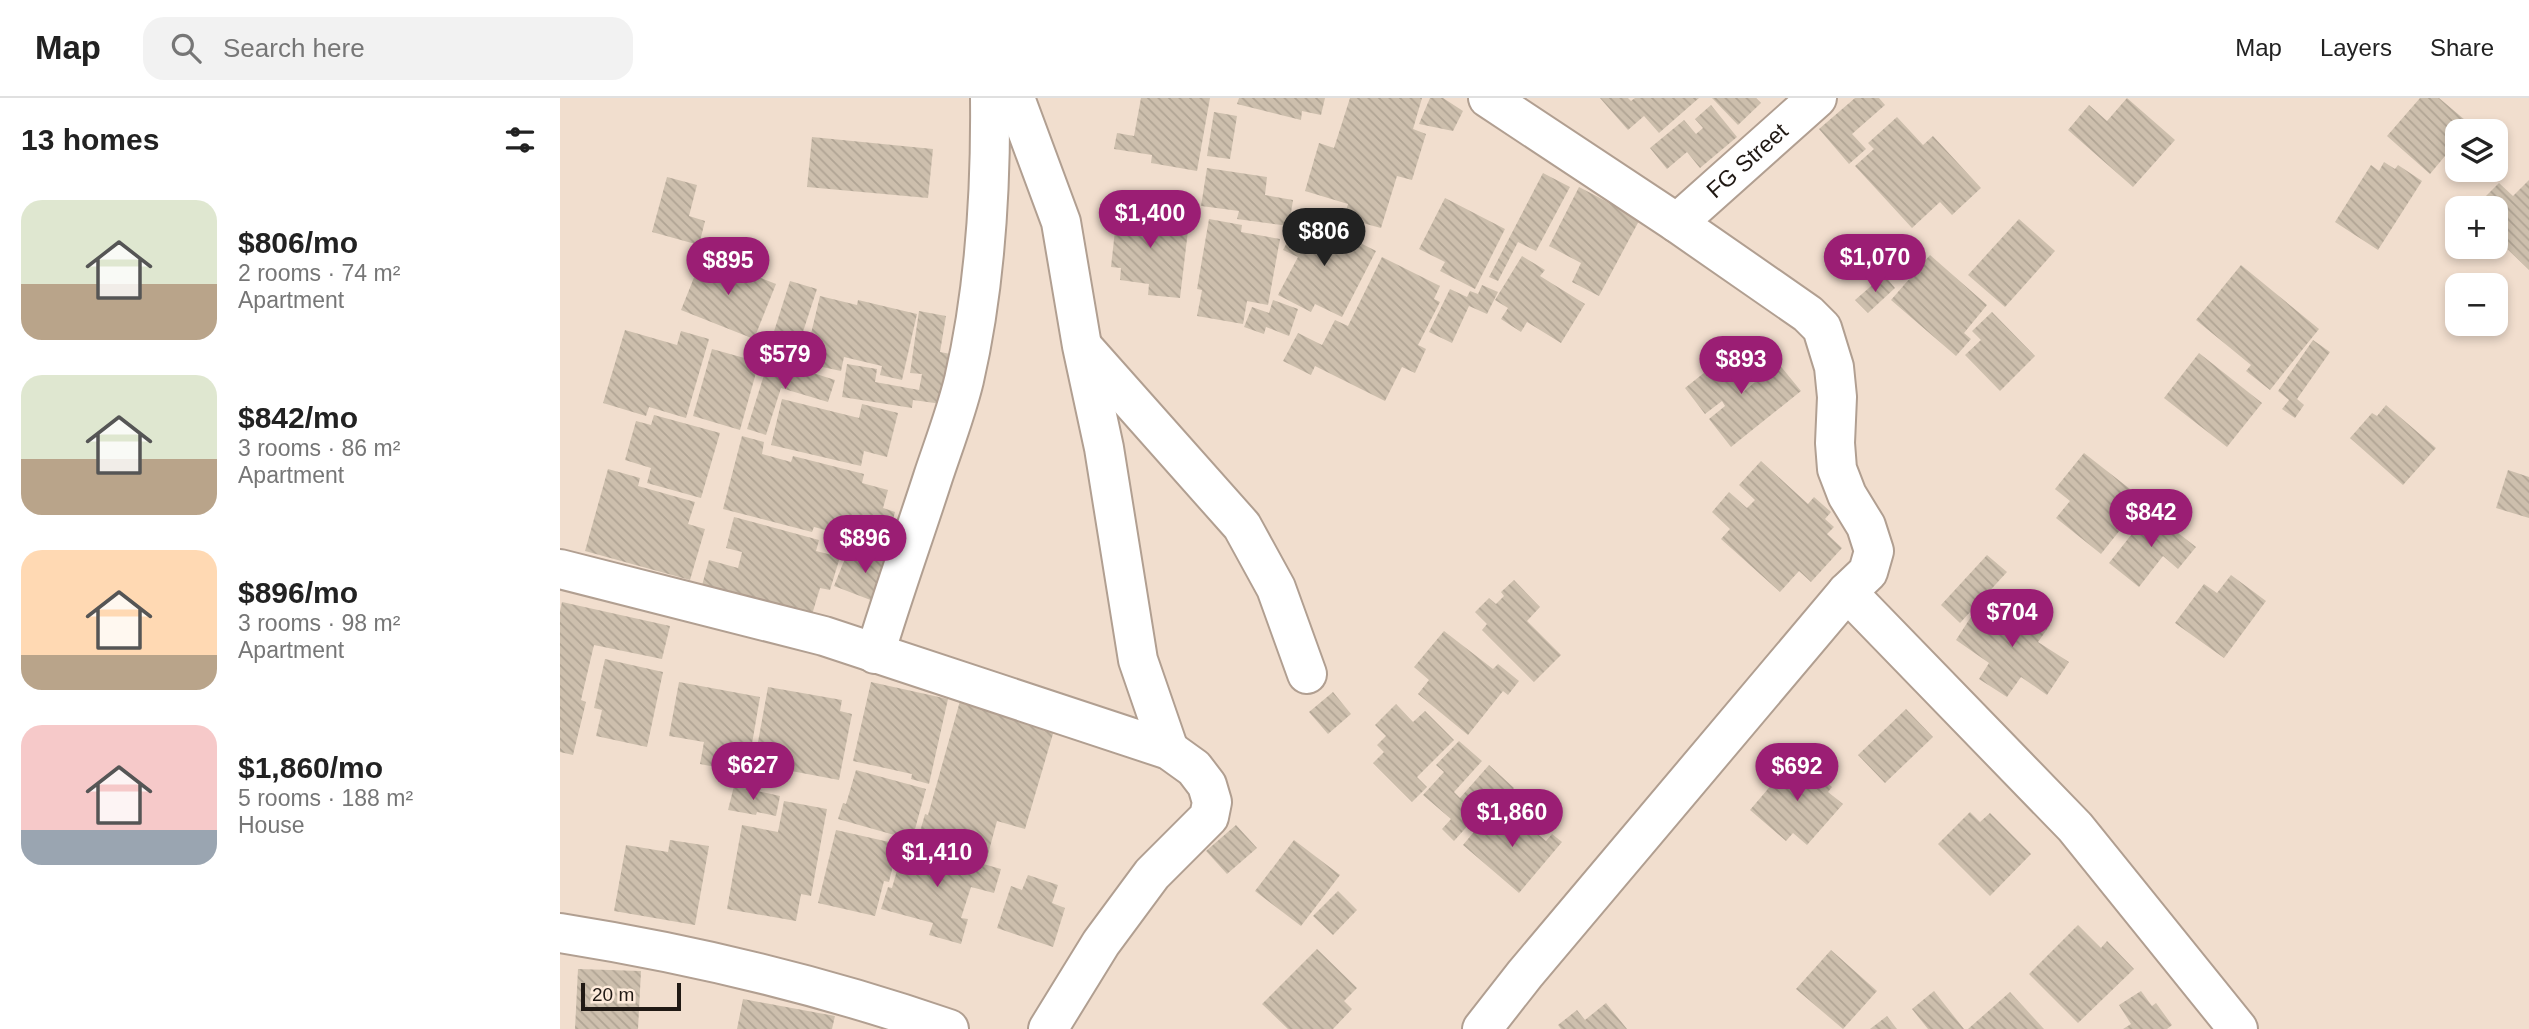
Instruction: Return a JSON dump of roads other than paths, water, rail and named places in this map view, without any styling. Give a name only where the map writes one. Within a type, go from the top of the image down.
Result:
[{"type":"street","points":[[875,654],[893,593],[951,428],[964,379],[975,320],[986,223],[990,98]]},
{"type":"street","points":[[1015,98],[1061,222],[1082,346],[1104,448],[1138,660],[1169,751]]},
{"type":"street","points":[[1482,1029],[1534,963],[1847,592],[1868,572],[1874,551],[1866,526],[1847,495],[1837,469],[1837,397],[1834,367],[1822,328],[1808,314],[1677,223],[1488,98]]},
{"type":"street","name":"FG Street","points":[[1677,223],[1816,98]]},
{"type":"street","points":[[1082,346],[1242,526],[1276,588],[1307,674]]},
{"type":"street","points":[[560,569],[824,636],[1169,751],[1194,768],[1207,785],[1212,802],[1209,817],[1152,874],[1101,943],[1048,1029]]},
{"type":"street","points":[[1847,592],[2075,827],[2238,1029]]},
{"type":"street","points":[[560,933],[626,943],[787,979],[874,1003],[949,1029]]}]
